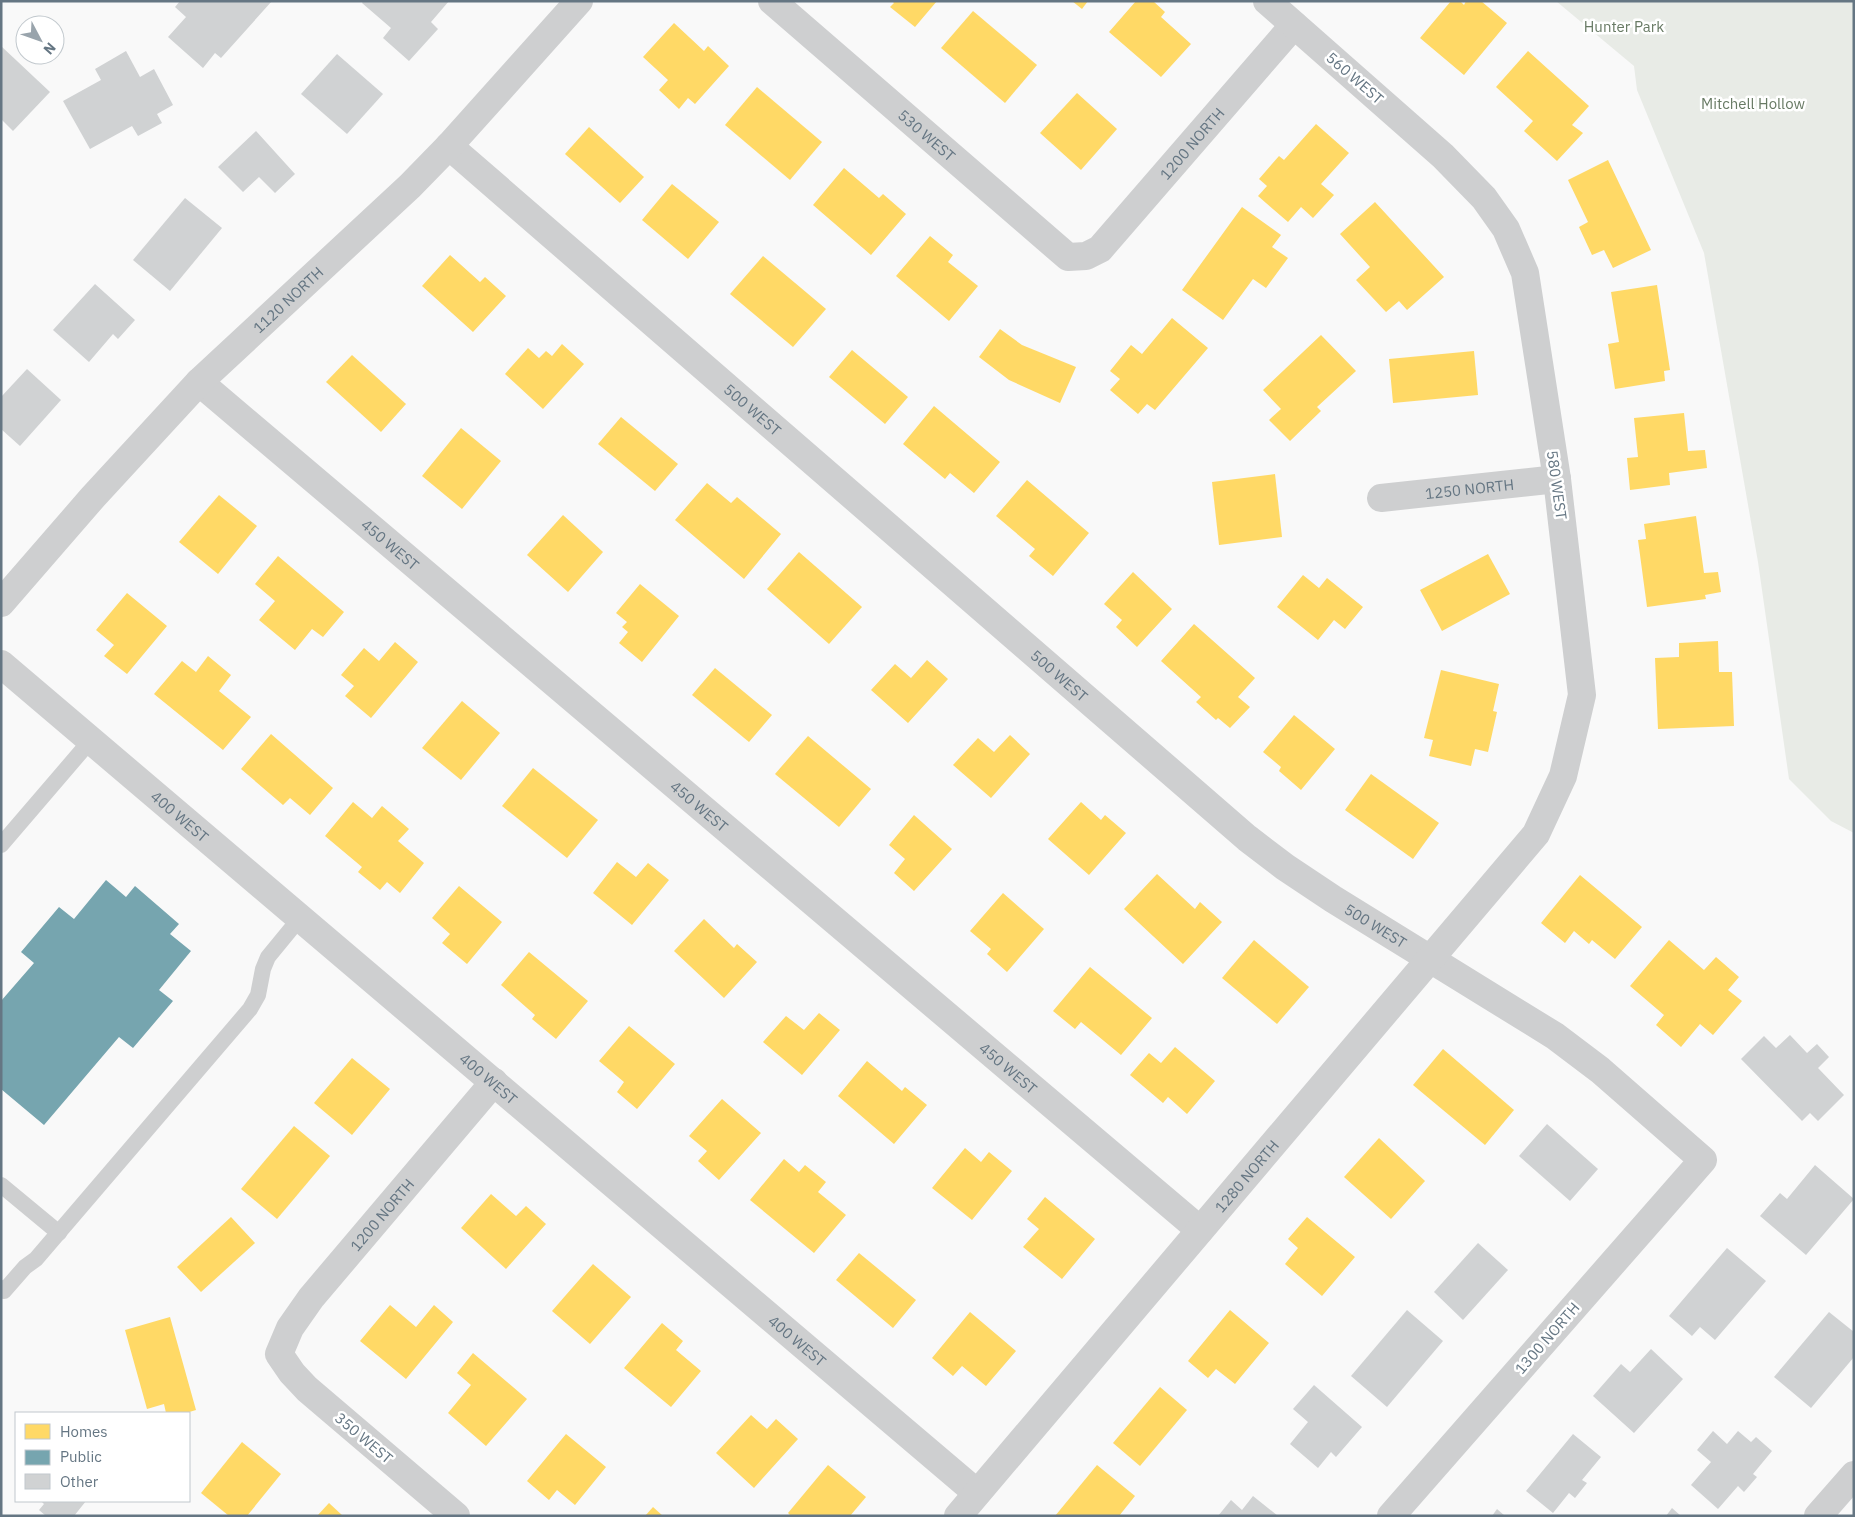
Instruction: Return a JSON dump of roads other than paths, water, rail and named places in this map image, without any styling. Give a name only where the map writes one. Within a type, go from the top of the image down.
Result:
[{"type":"street","name":"1120 NORTH","points":[[1,604],[93,497],[199,382],[302,284],[372,222],[449,146],[579,1]]},
{"type":"street","name":"530 WEST","points":[[772,1],[1068,257],[1086,256]]},
{"type":"street","name":"560 WEST","points":[[1267,1],[1443,156]]},
{"type":"street","name":"1200 NORTH","points":[[1086,256],[1100,249],[1128,219],[1294,25]]},
{"type":"street","name":"500 WEST","points":[[449,146],[1246,838],[1333,899],[1562,1042],[1600,1070],[1703,1160]]},
{"type":"street","name":"580 WEST","points":[[1443,156],[1484,198],[1506,229],[1524,273],[1557,479],[1582,695],[1563,776],[1536,834]]},
{"type":"street","name":"450 WEST","points":[[199,382],[1200,1230]]},
{"type":"street","name":"1250 NORTH","points":[[1382,498],[1557,479]]},
{"type":"street","name":"400 WEST","points":[[1,664],[977,1493]]},
{"type":"street","name":"1280 NORTH","points":[[958,1516],[1536,834]]},
{"type":"street","name":"1200 NORTH","points":[[279,1354],[290,1328],[311,1298],[494,1082]]},
{"type":"street","name":"1300 NORTH","points":[[1391,1516],[1703,1160]]},
{"type":"street","name":"350 WEST","points":[[279,1354],[292,1373],[307,1389],[456,1516]]},
{"type":"street","points":[[1818,1516],[1854,1475]]},
{"type":"lane","points":[[1,845],[91,740]]},
{"type":"lane","points":[[1,1288],[4,1291],[25,1267],[36,1259],[250,1009],[258,996],[263,969],[268,957],[300,918]]},
{"type":"lane","points":[[1,1185],[59,1233]]},
{"type":"park label","name":"Hunter Park","points":[[1624,26]]},
{"type":"park label","name":"Mitchell Hollow","points":[[1753,103]]}]
